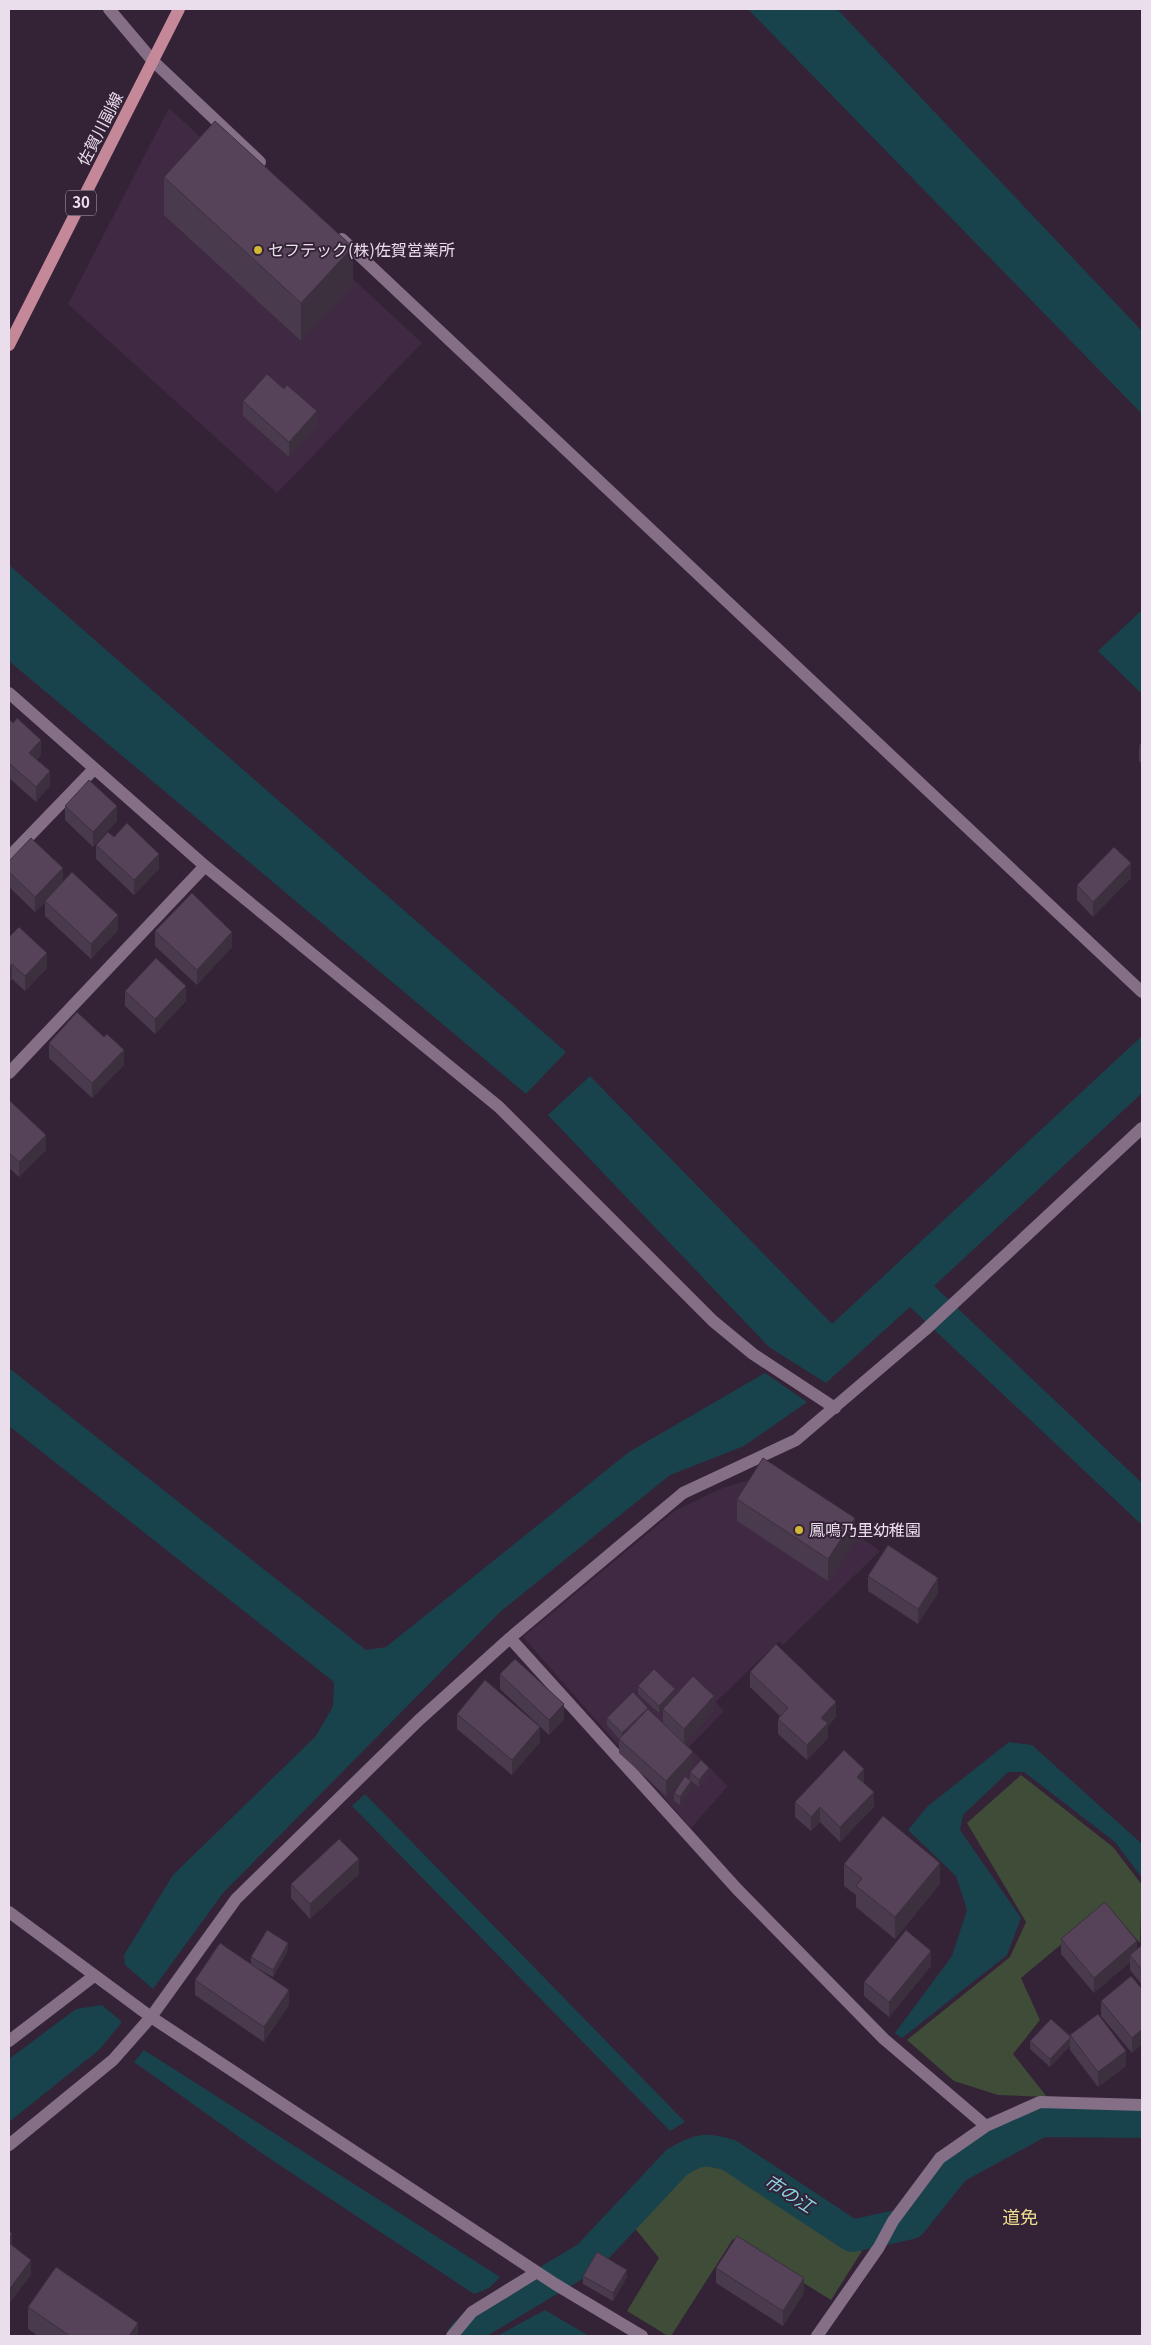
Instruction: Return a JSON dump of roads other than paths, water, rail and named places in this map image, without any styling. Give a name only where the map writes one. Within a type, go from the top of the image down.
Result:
[{"type":"main road","name":"佐賀川副線","points":[[9,345],[179,9]]},
{"type":"street","points":[[109,9],[153,61],[269,171]]},
{"type":"street","points":[[334,232],[1142,992]]},
{"type":"street","points":[[9,693],[93,770],[205,866],[499,1107],[713,1321],[753,1354],[835,1408]]},
{"type":"street","points":[[9,857],[93,770]]},
{"type":"street","points":[[9,1073],[205,866]]},
{"type":"street","points":[[9,2145],[113,2060],[151,2017],[236,1899],[419,1720],[510,1638],[683,1493],[796,1440],[924,1330],[1142,1128]]},
{"type":"street","points":[[510,1638],[737,1889],[884,2039],[986,2126]]},
{"type":"street","points":[[9,1912],[151,2017],[555,2284],[642,2336]]},
{"type":"street","points":[[9,2041],[94,1976]]},
{"type":"street","points":[[817,2336],[894,2221],[940,2158],[986,2126],[1040,2102],[1142,2105]]},
{"type":"street","points":[[452,2336],[472,2312],[537,2272]]},
{"type":"waterway","name":"市の江","points":[[463,2336],[474,2325],[588,2257],[677,2162],[697,2152],[714,2151],[729,2155],[852,2236],[911,2223],[955,2168],[1041,2121],[1142,2122]]},
{"type":"place","name":"セフテック(株)佐賀営業所","points":[[258,250]]},
{"type":"place","name":"鳳鳴乃里幼稚園","points":[[799,1530]]},
{"type":"district","name":"道免","points":[[1020,2218]]}]
